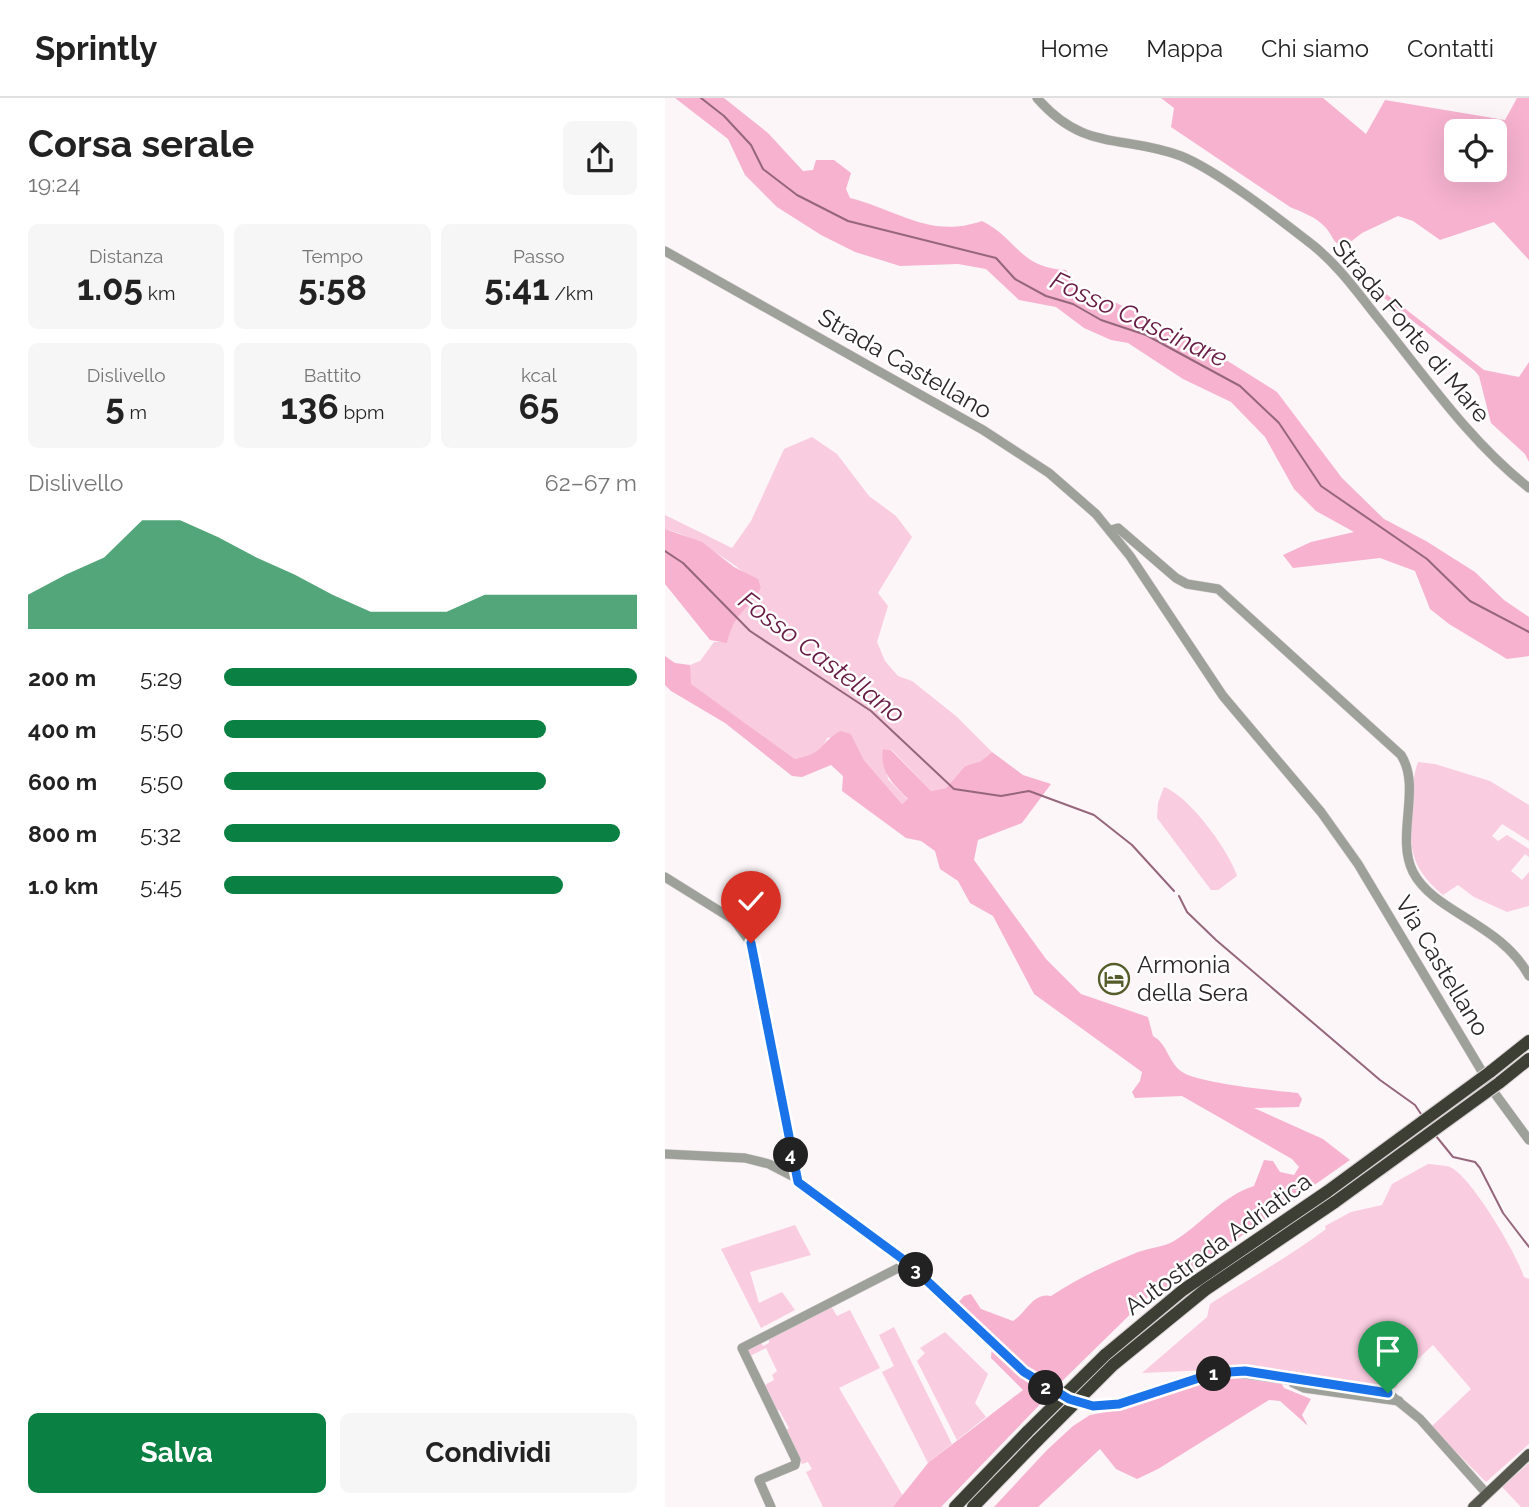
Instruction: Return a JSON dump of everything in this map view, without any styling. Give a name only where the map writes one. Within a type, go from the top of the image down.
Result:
[{"type":"highway","name":"Autostrada Adriatica","points":[[955,1507],[1033,1436],[1183,1290],[1328,1191],[1529,1041]]},
{"type":"highway","name":"Autostrada Adriatica","points":[[1109,1360],[1205,1290],[1335,1202],[1529,1059]]},
{"type":"highway","name":"Autostrada Adriatica","points":[[973,1507],[1033,1436]]},
{"type":"main road","points":[[1473,1507],[1529,1454]]},
{"type":"street","name":"Strada Fonte di Mare","points":[[1037,98],[1050,113],[1079,133],[1099,141],[1182,156],[1204,168],[1306,239],[1333,263],[1464,424],[1529,488]]},
{"type":"street","name":"Strada Castellano","points":[[665,251],[1014,449],[1075,494],[1111,530],[1223,696],[1321,813]]},
{"type":"street","name":"Strada Castellano","points":[[1111,530],[1118,528],[1176,578],[1187,584],[1218,589],[1401,755],[1409,769],[1406,850],[1412,871],[1433,895],[1507,946],[1529,976]]},
{"type":"street","name":"Via Castellano","points":[[1321,813],[1357,864],[1496,1095],[1529,1140]]},
{"type":"street","points":[[665,877],[734,920],[751,943],[796,1178],[804,1189],[908,1263],[1024,1372],[1052,1391],[1086,1405],[1119,1404],[1220,1372],[1245,1371],[1289,1379],[1304,1388],[1402,1402],[1487,1494]]},
{"type":"street","points":[[665,1154],[745,1158],[769,1164],[796,1178]]},
{"type":"street","points":[[771,1507],[759,1480],[795,1465],[796,1460],[742,1348],[908,1263]]},
{"type":"shaded area","points":[[675,98],[724,98],[768,133],[803,171],[813,170],[816,160],[834,160],[851,173],[846,189],[850,198],[930,225],[963,226],[982,221],[1038,264],[1066,270],[1077,288],[1089,290],[1194,340],[1277,392],[1342,478],[1384,519],[1426,541],[1475,572],[1504,600],[1529,617],[1529,656],[1507,659],[1449,624],[1430,609],[1415,571],[1380,558],[1293,568],[1283,555],[1311,542],[1354,532],[1316,511],[1294,489],[1265,437],[1231,402],[1183,379],[1128,343],[1111,340],[1084,328],[1056,307],[1019,300],[986,269],[958,264],[900,266],[855,252],[821,235],[777,207],[745,175],[728,139]]},
{"type":"shaded area","points":[[1161,98],[1323,98],[1366,134],[1385,100],[1499,119],[1444,119],[1444,182],[1507,182],[1506,119],[1517,98],[1529,98],[1529,260],[1494,222],[1440,240],[1413,221],[1398,216],[1362,233],[1344,247],[1335,241],[1317,220],[1290,207],[1171,127],[1174,108]]},
{"type":"shaded area","points":[[1381,290],[1484,370],[1519,377],[1529,362],[1529,462],[1525,454],[1491,423],[1479,376],[1475,371],[1378,293]]},
{"type":"shaded area","points":[[812,437],[837,454],[869,496],[896,516],[912,537],[878,593],[888,606],[877,642],[885,661],[898,676],[912,681],[956,716],[992,752],[981,761],[965,766],[946,788],[931,791],[892,750],[883,749],[888,779],[908,800],[902,804],[864,760],[851,734],[827,738],[815,754],[795,759],[690,684],[690,665],[700,661],[714,642],[727,642],[734,623],[761,588],[716,553],[665,529],[665,515],[732,548],[751,521],[784,449]]},
{"type":"shaded area","points":[[665,529],[702,542],[734,567],[758,579],[761,588],[738,617],[727,643],[710,640],[665,584]]},
{"type":"shaded area","points":[[665,656],[675,663],[690,665],[691,684],[795,759],[817,751],[840,731],[851,734],[864,760],[902,804],[908,799],[885,771],[883,749],[891,750],[931,791],[946,788],[965,766],[981,761],[992,752],[1023,775],[1051,784],[1022,823],[978,840],[974,860],[1046,959],[1081,994],[1148,1017],[1153,1036],[1184,1073],[1221,1083],[1298,1093],[1302,1099],[1299,1107],[1254,1108],[1323,1139],[1350,1160],[1167,1288],[1150,1295],[1055,1388],[1022,1366],[958,1303],[964,1296],[971,1294],[981,1309],[1013,1321],[1039,1297],[1051,1296],[1104,1266],[1174,1241],[1232,1196],[1254,1186],[1264,1160],[1273,1161],[1280,1172],[1294,1175],[1299,1167],[1292,1159],[1182,1096],[1135,1098],[1132,1092],[1140,1081],[1142,1072],[1034,994],[993,916],[970,903],[958,881],[940,869],[935,851],[921,841],[906,838],[842,791],[843,776],[831,765],[802,777],[792,776],[725,723],[671,691],[665,685]]},
{"type":"shaded area","points":[[1418,762],[1435,764],[1490,781],[1529,805],[1529,841],[1502,824],[1492,836],[1498,841],[1507,835],[1529,849],[1529,857],[1525,854],[1511,871],[1522,880],[1529,872],[1529,906],[1507,912],[1474,897],[1458,885],[1443,895],[1423,874],[1417,864],[1411,842],[1413,782]]},
{"type":"shaded area","points":[[1164,787],[1196,813],[1233,865],[1237,876],[1218,890],[1211,890],[1157,818],[1158,803]]},
{"type":"shaded area","points":[[1428,1164],[1450,1167],[1459,1173],[1481,1200],[1503,1234],[1524,1277],[1529,1279],[1529,1444],[1486,1482],[1431,1427],[1471,1389],[1433,1345],[1402,1374],[1396,1388],[1255,1368],[1142,1373],[1207,1317],[1210,1304],[1298,1249],[1326,1229],[1325,1226],[1351,1212],[1382,1205],[1392,1184]]},
{"type":"shaded area","points":[[795,1225],[811,1255],[750,1272],[759,1303],[782,1292],[795,1310],[761,1328],[721,1249]]},
{"type":"shaded area","points":[[831,1306],[837,1316],[850,1310],[880,1368],[839,1388],[903,1496],[893,1507],[823,1507],[806,1472],[812,1469],[808,1462],[802,1464],[784,1431],[789,1428],[779,1410],[774,1412],[767,1398],[771,1396],[768,1391],[765,1392],[745,1354],[746,1349],[761,1342],[763,1346],[769,1343],[769,1338]],"holes":[[[766,1348],[777,1371],[772,1375],[774,1380],[763,1386],[748,1357]]]},
{"type":"shaded area","points":[[894,1327],[952,1444],[928,1463],[882,1372],[894,1366],[879,1335]]},
{"type":"shaded area","points":[[945,1332],[988,1374],[975,1403],[986,1417],[957,1440],[917,1361],[925,1353],[920,1348]]},
{"type":"shaded area","points":[[992,1347],[1049,1395],[941,1507],[893,1507],[928,1463],[1023,1390],[991,1358]]},
{"type":"shaded area","points":[[1225,1376],[1280,1381],[1284,1388],[1311,1399],[1302,1415],[1308,1426],[1280,1401],[1269,1400],[1158,1469],[1137,1479],[1116,1469],[1100,1449],[1038,1507],[994,1507],[1047,1450],[1073,1426],[1090,1415],[1123,1409]]},
{"type":"shaded area","points":[[1529,1463],[1529,1507],[1521,1507],[1502,1487]]},
{"type":"waterway","name":"Fosso Cascinare","points":[[701,98],[724,116],[751,145],[763,169],[797,195],[848,221],[996,258],[1015,279],[1046,296],[1073,304],[1101,320],[1146,335],[1240,386],[1279,423],[1321,486],[1427,559],[1470,601],[1529,632]]},
{"type":"waterway","name":"Fosso Castellano","points":[[665,551],[683,563],[750,631],[871,711],[954,789],[1001,796],[1029,791],[1094,815],[1132,845],[1174,891]]},
{"type":"waterway","name":"Fosso Castellano","points":[[1179,896],[1187,912],[1216,940],[1380,1080],[1415,1105],[1421,1114]]},
{"type":"waterway","name":"Fosso Castellano","points":[[1436,1136],[1453,1157],[1475,1162],[1503,1213],[1529,1247]]},
{"type":"place","name":"Armonia della Sera","points":[[1114,979]]},
{"type":"route","points":[[751,943],[798,1182],[908,1263],[1038,1383],[1069,1399],[1086,1405],[1103,1406],[1137,1399],[1220,1372],[1245,1371],[1388,1393]]}]
